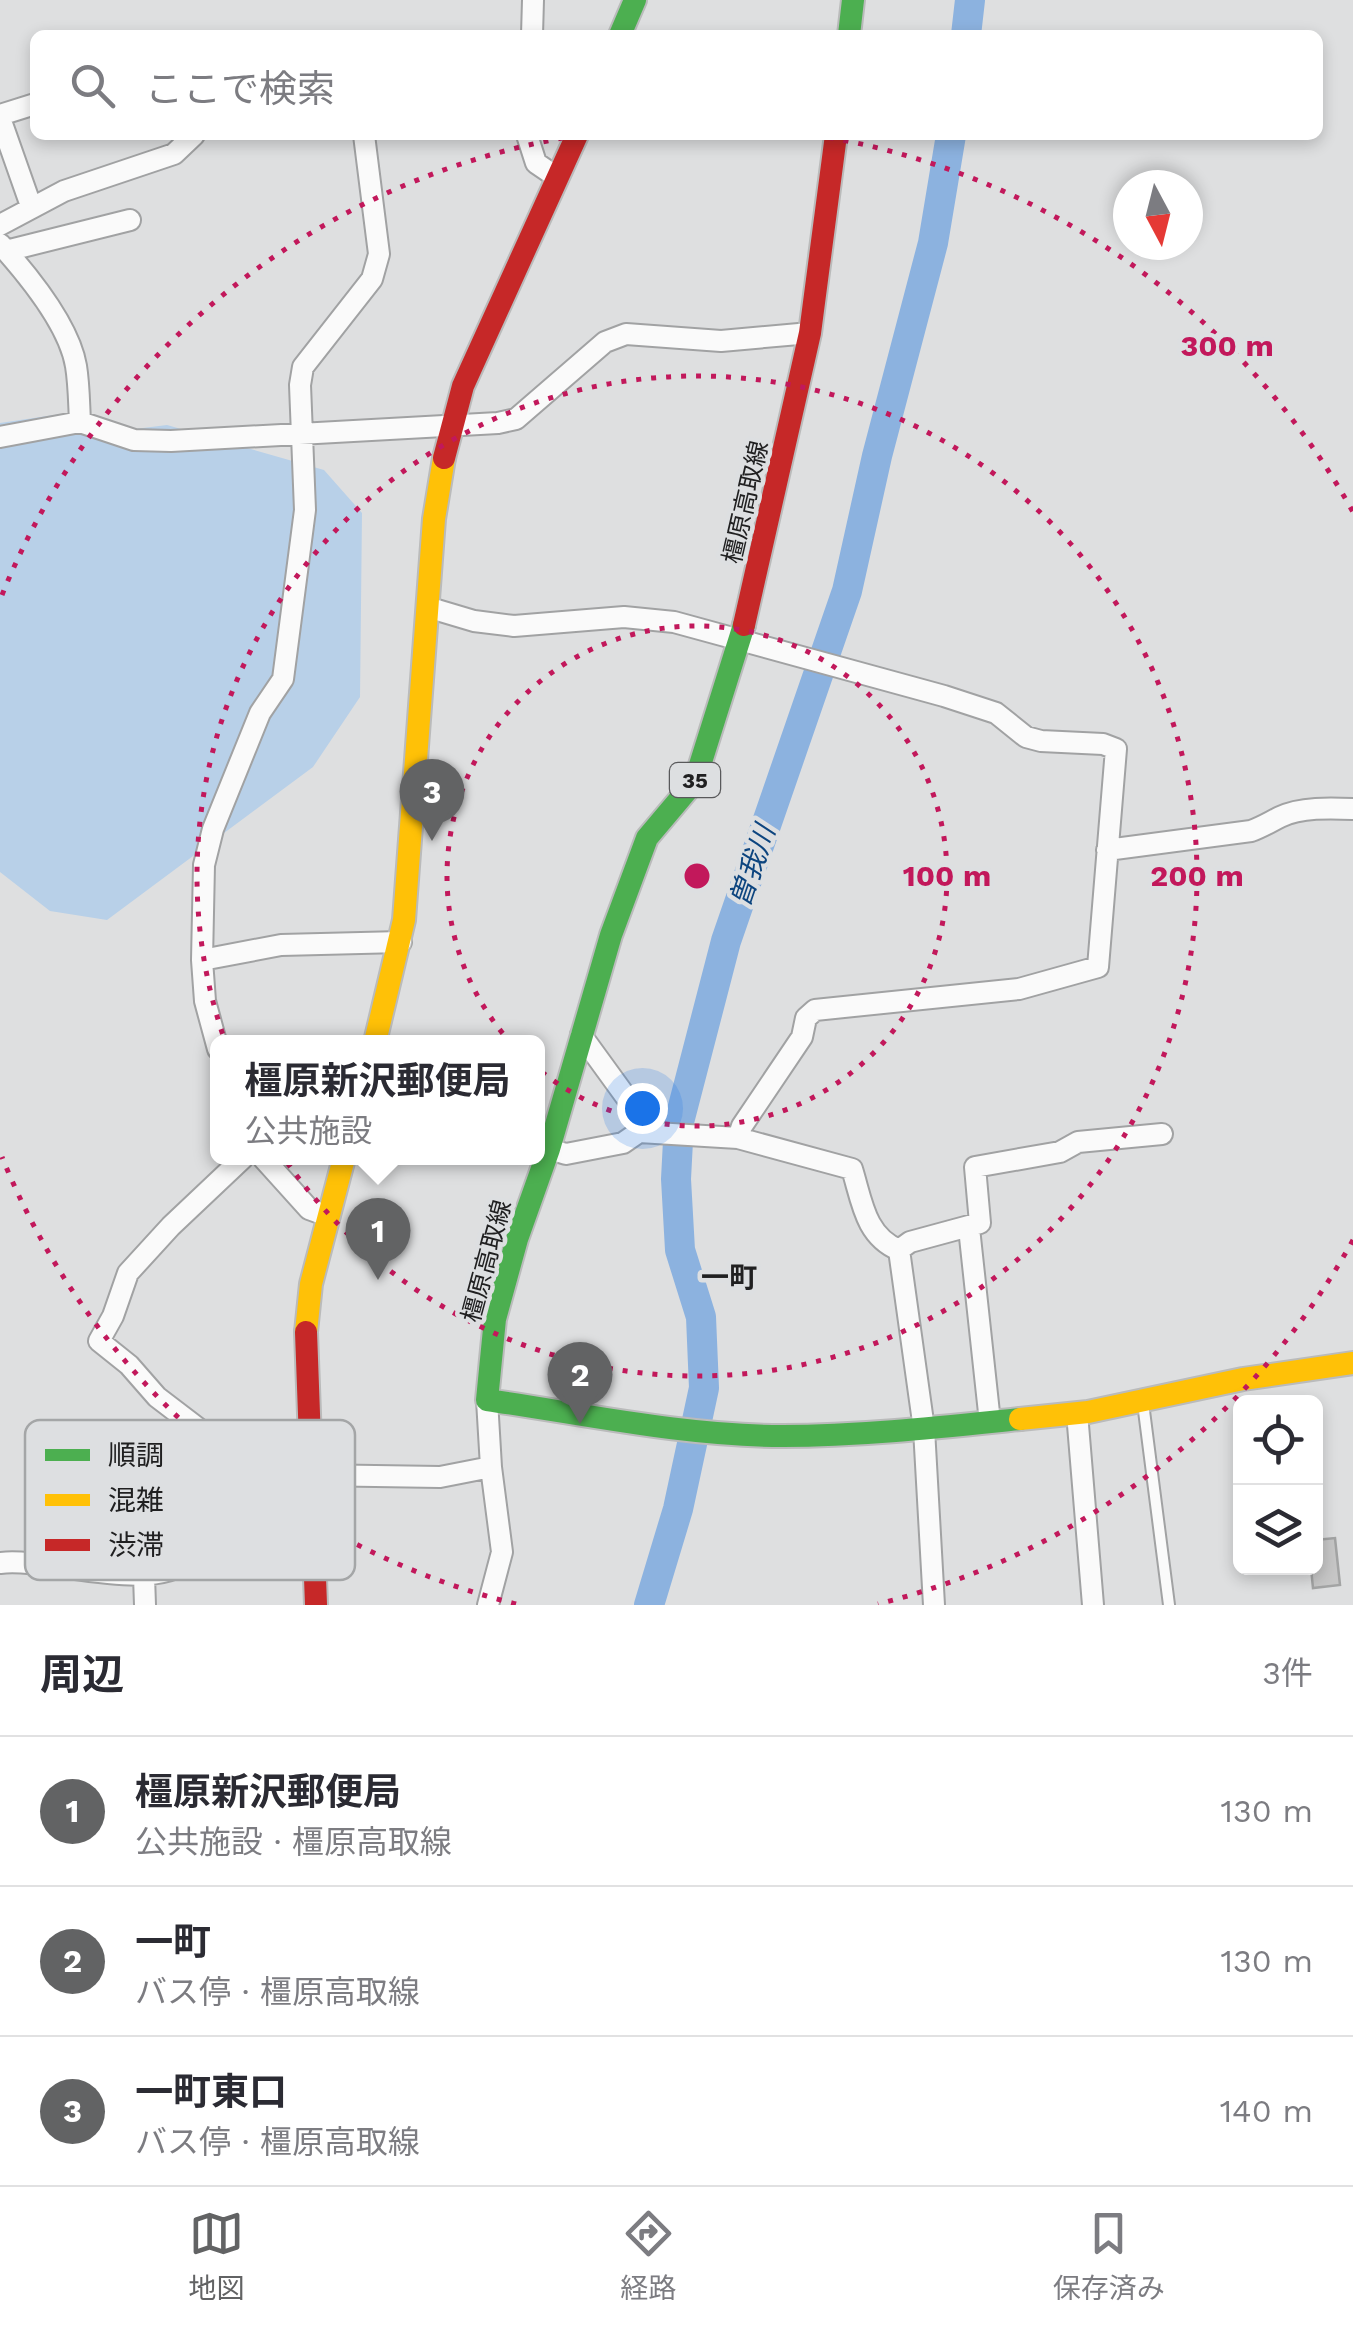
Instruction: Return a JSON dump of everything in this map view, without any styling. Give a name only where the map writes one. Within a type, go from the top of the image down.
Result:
[{"type":"main road","points":[[622,30],[635,0]]},
{"type":"main road","points":[[849,30],[853,0]]},
{"type":"main road","points":[[377,1035],[401,942],[434,519],[452,424],[469,372],[574,140]]},
{"type":"main road","name":"橿原高取線","points":[[545,1160],[611,935],[647,838],[694,781],[741,640],[810,333],[835,140]]},
{"type":"main road","points":[[307,1420],[307,1313],[342,1165]]},
{"type":"main road","name":"橿原高取線","points":[[487,1400],[495,1319],[543,1165]]},
{"type":"main road","points":[[487,1400],[720,1432],[783,1436],[924,1429],[1077,1413],[1243,1379],[1353,1363]]},
{"type":"main road","points":[[315,1580],[316,1605]]},
{"type":"street","points":[[532,30],[533,0]]},
{"type":"street","points":[[30,106],[0,116],[31,206]]},
{"type":"street","points":[[0,225],[64,191],[174,154],[189,140]]},
{"type":"street","points":[[214,1035],[205,1001],[202,960],[204,865],[213,829],[260,713],[283,679],[304,510],[300,385],[303,367],[372,279],[380,254],[365,140]]},
{"type":"street","points":[[528,140],[536,163],[558,178]]},
{"type":"street","points":[[3,248],[130,220]]},
{"type":"street","points":[[3,248],[21,267],[61,328],[76,362],[80,422]]},
{"type":"street","points":[[0,437],[80,422],[134,440],[170,441],[516,419],[604,342],[626,334],[721,340],[810,333]]},
{"type":"street","points":[[428,607],[474,621],[514,626],[624,617],[674,622],[996,713],[1026,737],[1103,744],[1116,749],[1098,966],[1019,990],[814,1010],[806,1018],[802,1037],[742,1126],[728,1138]]},
{"type":"street","points":[[1107,850],[1251,831],[1298,813],[1353,809]]},
{"type":"street","points":[[202,960],[281,945],[401,942]]},
{"type":"street","points":[[580,1035],[634,1108],[643,1132]]},
{"type":"street","points":[[549,1149],[566,1154],[623,1143],[643,1132],[728,1138],[852,1169],[870,1228],[887,1245],[900,1250]]},
{"type":"street","points":[[900,1250],[910,1242],[980,1223],[975,1167],[1060,1152],[1078,1142],[1162,1134]]},
{"type":"street","points":[[187,1420],[99,1341],[114,1316],[128,1273],[236,1165]]},
{"type":"street","points":[[269,1165],[310,1209],[328,1216]]},
{"type":"street","points":[[969,1228],[990,1422]]},
{"type":"street","points":[[900,1250],[924,1429],[934,1605]]},
{"type":"street","points":[[487,1400],[502,1552],[488,1605]]},
{"type":"street","points":[[1077,1413],[1093,1605]]},
{"type":"street","points":[[355,1476],[440,1477],[491,1466]]},
{"type":"street","points":[[0,1563],[25,1565]]},
{"type":"street","points":[[144,1580],[145,1605]]},
{"type":"lane","points":[[1143,1402],[1169,1605]]},
{"type":"shaded area","points":[[61,414],[111,432],[167,425],[324,470],[362,513],[360,697],[313,767],[107,920],[50,911],[0,872],[0,423]]},
{"type":"building","points":[[1335,1538],[1340,1585],[1313,1588],[1312,1575],[1323,1575],[1323,1539]]},
{"type":"waterway","name":"曽我川","points":[[967,30],[970,0]]},
{"type":"waterway","name":"曽我川","points":[[649,1605],[678,1509],[704,1388],[701,1317],[680,1250],[676,1179],[679,1122],[726,941],[847,591],[877,456],[933,243],[950,140]]},
{"type":"traffic: fast","points":[[622,30],[635,0]]},
{"type":"traffic: fast","points":[[850,30],[853,0]]},
{"type":"traffic: fast","points":[[545,1160],[611,935],[647,838],[695,781],[744,625]]},
{"type":"traffic: fast","points":[[543,1165],[495,1319],[487,1400],[746,1435],[872,1433],[1020,1419]]},
{"type":"traffic: slow","points":[[377,1035],[404,920],[434,519],[444,458]]},
{"type":"traffic: slow","points":[[306,1332],[311,1284],[342,1165]]},
{"type":"traffic: slow","points":[[1020,1419],[1088,1412],[1243,1379],[1353,1363]]},
{"type":"traffic: jam","points":[[444,458],[463,386],[575,140]]},
{"type":"traffic: jam","points":[[744,625],[810,333],[835,140]]},
{"type":"traffic: jam","points":[[306,1332],[309,1420]]},
{"type":"traffic: jam","points":[[315,1580],[316,1605]]},
{"type":"place","name":"一町東口","points":[[432,841]]},
{"type":"place","name":"橿原新沢郵便局","points":[[378,1280]]},
{"type":"place","name":"一町","points":[[580,1424]]},
{"type":"district","name":"一町","points":[[729,1277]]}]
